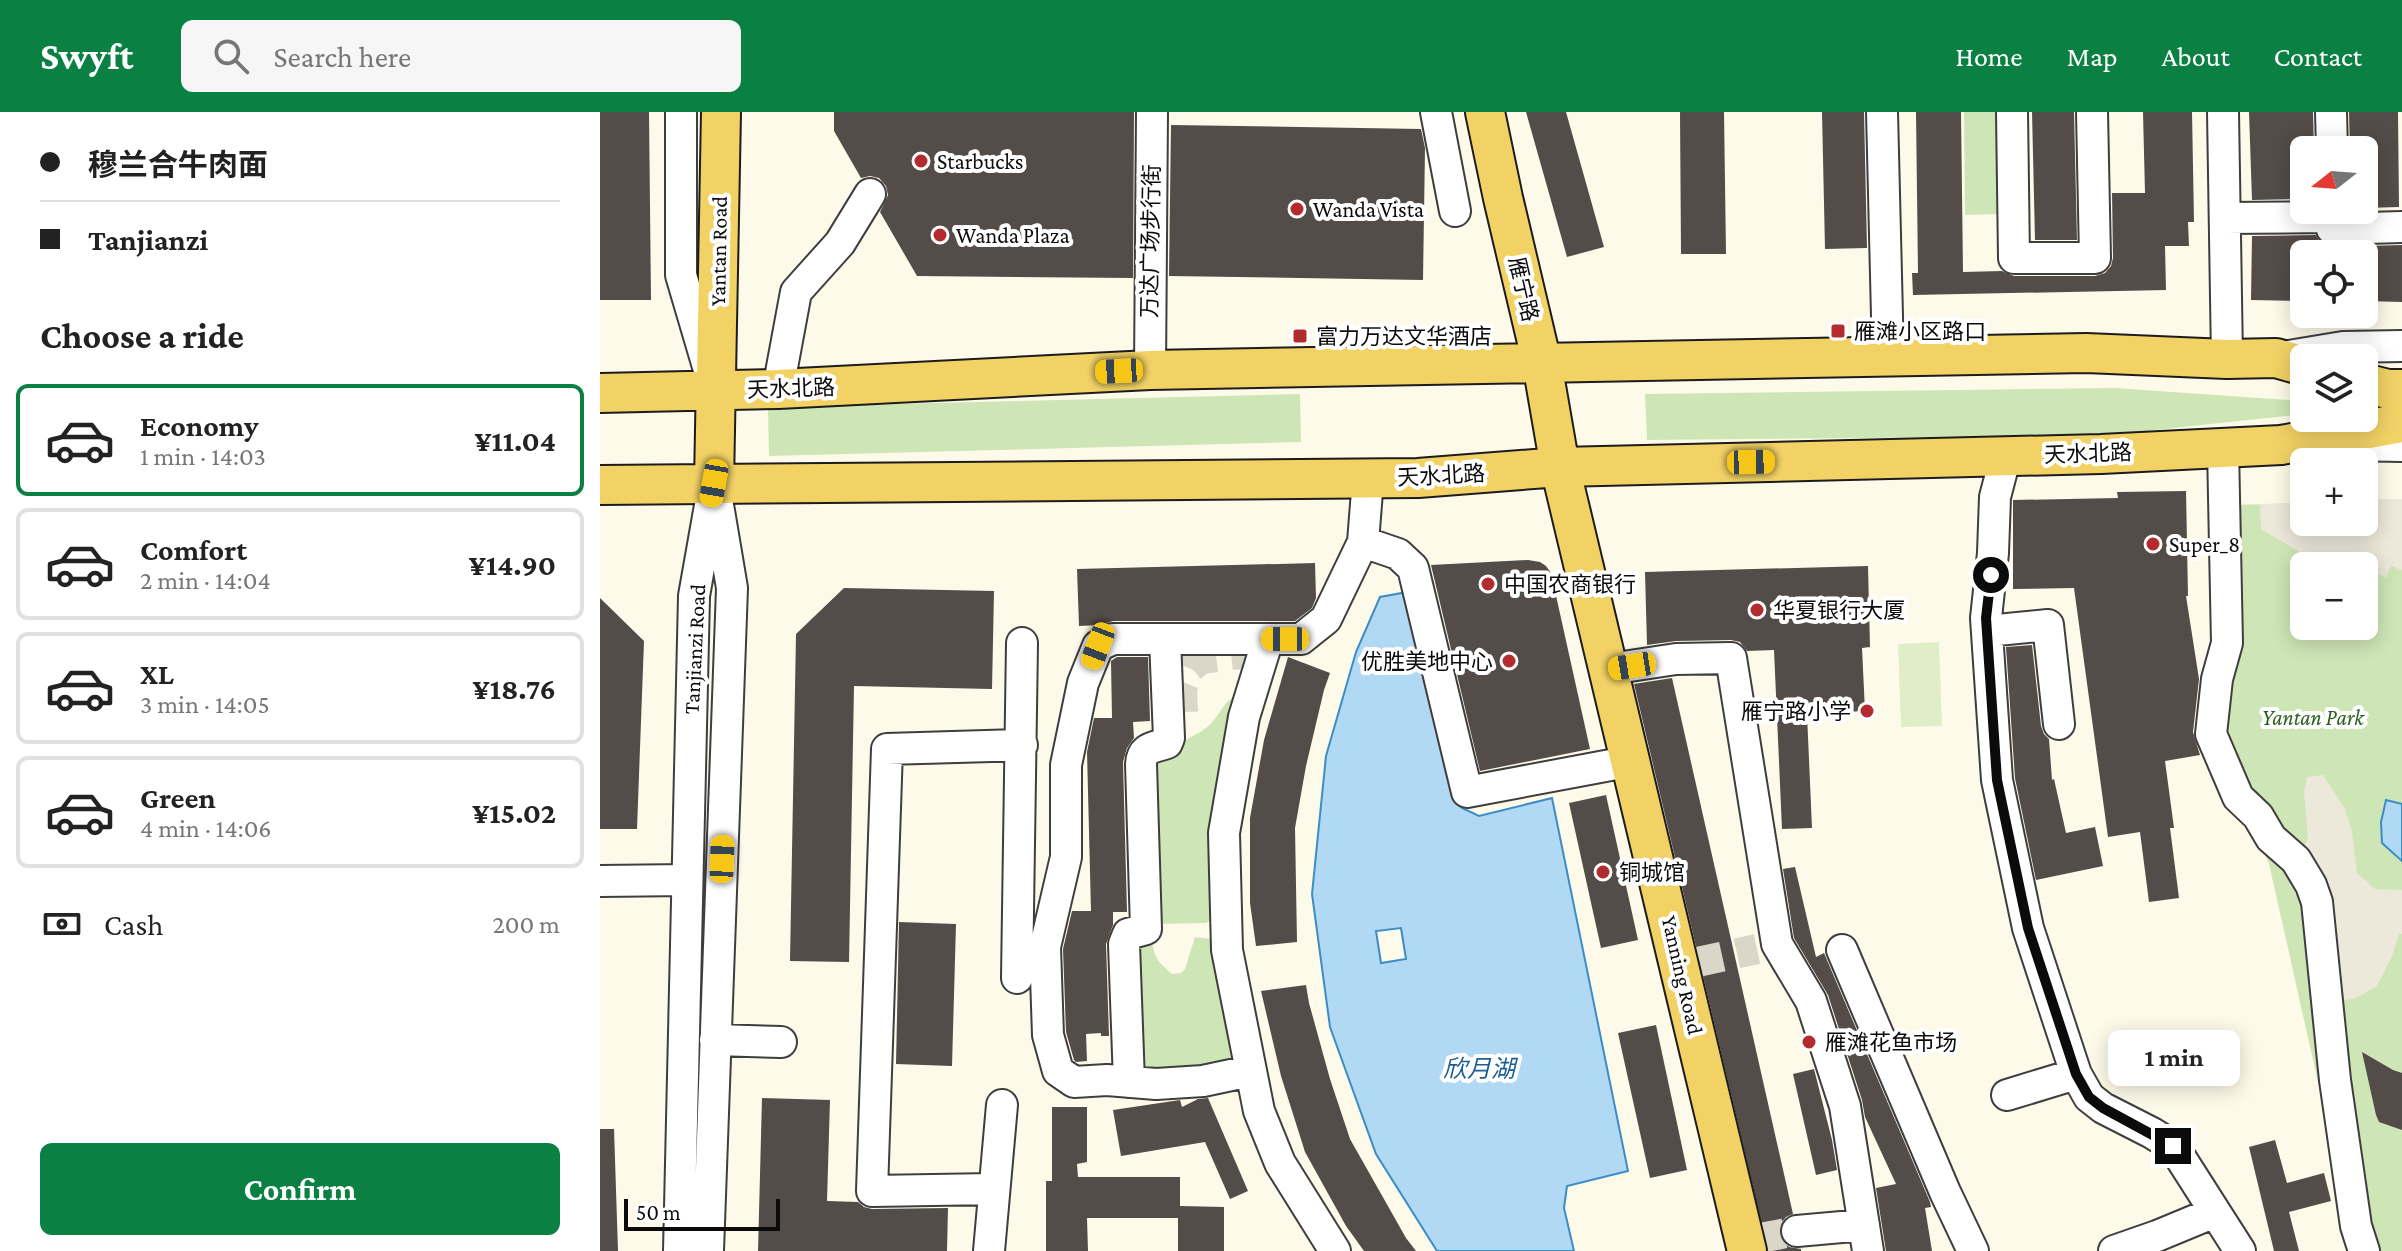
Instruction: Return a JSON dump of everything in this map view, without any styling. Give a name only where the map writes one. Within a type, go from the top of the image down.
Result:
[{"type":"main road","name":"Yantan Road","points":[[714,483],[721,112]]},
{"type":"main road","name":"雁宁路","points":[[1485,112],[1542,363],[1560,467]]},
{"type":"main road","name":"天水北路","points":[[600,393],[778,389],[1150,370],[2086,353],[2290,362]]},
{"type":"main road","points":[[2378,386],[2402,389]]},
{"type":"main road","name":"天水北路","points":[[600,485],[1418,478],[1560,467],[2281,445],[2402,423]]},
{"type":"main road","name":"Yanning Road","points":[[1560,467],[1632,761],[1687,965],[1749,1244]]},
{"type":"street","points":[[681,112],[681,275],[715,391]]},
{"type":"street","name":"万达广场步行街","points":[[1150,370],[1152,112]]},
{"type":"street","points":[[1436,112],[1455,211]]},
{"type":"street","points":[[1882,112],[1888,357]]},
{"type":"street","points":[[2012,112],[2014,258],[2095,258],[2092,112]]},
{"type":"street","points":[[2223,112],[2227,359]]},
{"type":"street","points":[[2331,112],[2332,136]]},
{"type":"street","points":[[778,389],[796,292],[840,243],[870,194]]},
{"type":"street","points":[[2225,218],[2290,215]]},
{"type":"street","points":[[2332,224],[2332,229],[2402,227]]},
{"type":"street","points":[[2378,346],[2402,346]]},
{"type":"street","points":[[2281,445],[2402,446]]},
{"type":"street","points":[[2223,448],[2227,643],[2217,679],[2211,734],[2238,797],[2258,816],[2271,838],[2296,860],[2317,902],[2335,1080],[2356,1226],[2364,1251]]},
{"type":"street","points":[[2006,455],[1995,497],[1986,618],[1997,780],[2028,928],[2076,1074],[2089,1097],[2103,1108],[2173,1146],[2240,1251]]},
{"type":"street","points":[[1250,1071],[1203,1081],[1156,1084],[1074,1082],[1058,1071],[1048,1035],[1045,947],[1066,857],[1066,765],[1083,683],[1098,646],[1113,639],[1301,639],[1326,619],[1363,542],[1368,479]]},
{"type":"street","name":"Tanjianzi Road","points":[[679,1251],[694,596],[714,483]]},
{"type":"street","name":"Tanjianzi Road","points":[[708,1251],[732,588],[714,483]]},
{"type":"street","points":[[1363,542],[1398,554],[1413,568],[1467,792],[1632,761]]},
{"type":"street","points":[[1987,631],[2048,625],[2059,724]]},
{"type":"street","points":[[1129,1082],[1124,944],[1128,934],[1146,929],[1141,755],[1145,750],[1167,743],[1169,738],[1165,639]]},
{"type":"street","points":[[1268,639],[1244,717],[1224,833],[1227,950],[1259,1111],[1280,1163],[1335,1251]]},
{"type":"street","points":[[1017,978],[1022,643]]},
{"type":"street","points":[[1610,669],[1676,659],[1731,658],[1767,947],[1811,1001],[1845,1106],[1866,1238],[1797,1231]]},
{"type":"street","points":[[993,1189],[872,1191],[887,749],[1022,745]]},
{"type":"street","points":[[600,881],[687,880]]},
{"type":"street","points":[[1842,950],[1973,1251]]},
{"type":"street","points":[[715,1040],[781,1042]]},
{"type":"street","points":[[2007,1095],[2076,1074]]},
{"type":"street","points":[[989,1251],[1002,1105]]},
{"type":"street","points":[[2115,1251],[2215,1212]]},
{"type":"green space","points":[[1964,112],[1999,112],[2000,214],[1965,215]]},
{"type":"green space","points":[[2115,388],[2290,400],[2290,416],[2099,436],[1647,440],[1645,394]]},
{"type":"green space","points":[[1300,394],[1301,442],[769,456],[768,407]]},
{"type":"green space","name":"Yantan Park","points":[[2402,499],[2402,1251],[2356,1251],[2269,864],[2223,753],[2230,505],[2290,503],[2290,536],[2378,536],[2378,500]]},
{"type":"green space","points":[[1939,642],[1942,726],[1901,727],[1898,644]]},
{"type":"green space","points":[[1236,695],[1211,920],[1206,923],[1156,924],[1152,753],[1206,728]]},
{"type":"green space","points":[[1195,937],[1212,939],[1216,943],[1235,1064],[1141,1078],[1135,940],[1152,938],[1157,959],[1172,974],[1185,969]]},
{"type":"shaded area","points":[[2402,499],[2402,570],[2391,566],[2386,578],[2378,574],[2378,552],[2300,552],[2261,529],[2260,504],[2290,503],[2290,536],[2378,536],[2378,500]]},
{"type":"shaded area","points":[[2323,775],[2345,809],[2352,832],[2357,873],[2375,889],[2402,890],[2402,934],[2399,934],[2377,986],[2356,998],[2327,1004],[2303,854],[2308,837],[2304,791],[2307,777]]},
{"type":"water","name":"欣月湖","points":[[1413,591],[1462,808],[1479,816],[1552,798],[1628,1171],[1567,1186],[1564,1208],[1574,1251],[1437,1251],[1376,1154],[1330,1027],[1312,894],[1326,756],[1356,652],[1380,597]],"holes":[[[1401,928],[1406,959],[1381,963],[1376,931]]]},
{"type":"water","points":[[2386,800],[2402,804],[2402,861],[2382,843],[2381,822]]},
{"type":"building","points":[[600,112],[649,112],[651,300],[600,300]]},
{"type":"building","points":[[834,112],[1134,112],[1133,278],[917,276],[880,212],[888,195],[886,186],[879,178],[861,178],[834,131]]},
{"type":"building","points":[[1526,112],[1566,112],[1604,247],[1567,257]]},
{"type":"building","points":[[1680,112],[1724,112],[1726,254],[1681,254]]},
{"type":"building","points":[[1822,112],[1864,112],[1867,248],[1825,249]]},
{"type":"building","points":[[1916,112],[1961,112],[1963,272],[2002,271],[2014,276],[2095,276],[2105,273],[2113,258],[2112,193],[2145,193],[2143,112],[2192,112],[2194,222],[2188,222],[2189,246],[2165,246],[2166,290],[1913,295],[1912,273],[1918,273]]},
{"type":"building","points":[[2032,112],[2074,112],[2077,240],[2035,240]]},
{"type":"building","points":[[2249,112],[2313,112],[2314,136],[2290,136],[2290,199],[2252,200]]},
{"type":"building","points":[[2349,112],[2398,112],[2399,207],[2378,208],[2378,136],[2350,136]]},
{"type":"building","name":"Wanda Vista","points":[[1171,125],[1421,129],[1425,148],[1423,280],[1169,276]]},
{"type":"building","points":[[2316,235],[2319,240],[2290,240],[2290,301],[2251,300],[2252,236]]},
{"type":"building","points":[[2402,245],[2402,302],[2378,301],[2378,246]]},
{"type":"building","points":[[2186,491],[2186,596],[2199,679],[2193,732],[2200,755],[2165,761],[2179,898],[2149,902],[2140,832],[2108,837],[2074,588],[2013,589],[2013,500],[2118,498],[2117,492]]},
{"type":"building","name":"优胜美地中心","points":[[1540,562],[1551,573],[1590,749],[1480,771],[1431,565]]},
{"type":"building","points":[[1315,563],[1316,598],[1312,608],[1295,621],[1113,621],[1079,626],[1077,569]]},
{"type":"building","name":"华夏银行大厦","points":[[1868,566],[1870,647],[1862,648],[1865,711],[1807,714],[1812,828],[1782,829],[1774,650],[1747,651],[1740,642],[1731,640],[1647,645],[1645,572]]},
{"type":"building","points":[[844,588],[994,591],[992,689],[854,686],[849,962],[790,961],[796,634]]},
{"type":"building","points":[[600,598],[644,641],[637,829],[600,829]]},
{"type":"building","points":[[2032,645],[2041,726],[2049,739],[2052,780],[2066,833],[2095,827],[2103,866],[2036,880],[2015,778],[2006,647]]},
{"type":"building","points":[[1117,657],[1148,657],[1150,721],[1133,722],[1134,738],[1123,762],[1127,912],[1113,912],[1113,925],[1106,944],[1109,1036],[1086,1034],[1087,1061],[1076,1062],[1066,1032],[1063,949],[1072,911],[1091,911],[1087,752],[1094,718],[1112,718],[1111,661]]},
{"type":"building","points":[[1288,657],[1330,673],[1306,766],[1295,828],[1297,942],[1256,946],[1250,903],[1250,818],[1264,740]]},
{"type":"building","points":[[1672,678],[1793,1214],[1781,1223],[1779,1233],[1789,1247],[1801,1251],[1768,1251],[1634,684]]},
{"type":"building","name":"铜城馆","points":[[1606,795],[1638,940],[1601,948],[1569,803]]},
{"type":"building","points":[[1795,867],[1816,957],[1824,953],[1930,1202],[1931,1207],[1925,1208],[1932,1251],[1886,1251],[1876,1188],[1896,1184],[1865,1117],[1828,995],[1794,938],[1783,869]]},
{"type":"building","points":[[899,922],[956,924],[952,1066],[896,1064]]},
{"type":"building","points":[[1306,985],[1330,1079],[1350,1139],[1416,1251],[1364,1251],[1346,1226],[1305,1152],[1281,1076],[1261,991]]},
{"type":"building","points":[[1656,1025],[1687,1170],[1650,1178],[1618,1033]]},
{"type":"building","points":[[2362,1052],[2402,1073],[2402,1130],[2379,1122]]},
{"type":"building","points":[[1814,1069],[1837,1170],[1816,1175],[1793,1074]]},
{"type":"building","points":[[762,1098],[830,1100],[827,1201],[858,1202],[872,1209],[948,1208],[947,1251],[758,1251]]},
{"type":"building","points":[[1208,1098],[1248,1191],[1230,1199],[1205,1142],[1121,1156],[1113,1110],[1180,1100],[1182,1107]]},
{"type":"building","points":[[1052,1107],[1087,1107],[1087,1162],[1077,1164],[1078,1177],[1180,1177],[1180,1206],[1224,1207],[1224,1251],[1178,1251],[1178,1218],[1087,1218],[1088,1251],[1046,1251],[1046,1181],[1052,1181]]},
{"type":"building","points":[[600,1129],[614,1129],[618,1251],[600,1251]]},
{"type":"building","points":[[2275,1140],[2287,1183],[2324,1173],[2331,1201],[2289,1212],[2299,1251],[2274,1251],[2249,1147]]},
{"type":"tunnel","points":[[1183,712],[1182,688],[1191,667],[1201,659],[1241,654],[1268,639]]},
{"type":"tunnel","points":[[1693,963],[1757,949]]},
{"type":"tunnel","points":[[1755,1239],[1797,1231]]},
{"type":"place","name":"Starbucks","points":[[921,161]]},
{"type":"place","name":"Wanda Vista","points":[[1297,209]]},
{"type":"place","name":"Wanda Plaza","points":[[940,235]]},
{"type":"place","name":"雁滩小区路口","points":[[1838,331]]},
{"type":"place","name":"富力万达文华酒店","points":[[1300,336]]},
{"type":"place","name":"Super_8","points":[[2153,544]]},
{"type":"place","name":"中国农商银行","points":[[1488,584]]},
{"type":"place","name":"华夏银行大厦","points":[[1757,610]]},
{"type":"place","name":"优胜美地中心","points":[[1509,661]]},
{"type":"place","name":"雁宁路小学","points":[[1867,711]]},
{"type":"place","name":"铜城馆","points":[[1603,872]]},
{"type":"place","name":"雁滩花鱼市场","points":[[1809,1042]]},
{"type":"route","points":[[1991,575],[1986,618],[1997,780],[2028,928],[2076,1074],[2089,1097],[2103,1108],[2173,1146]]}]
